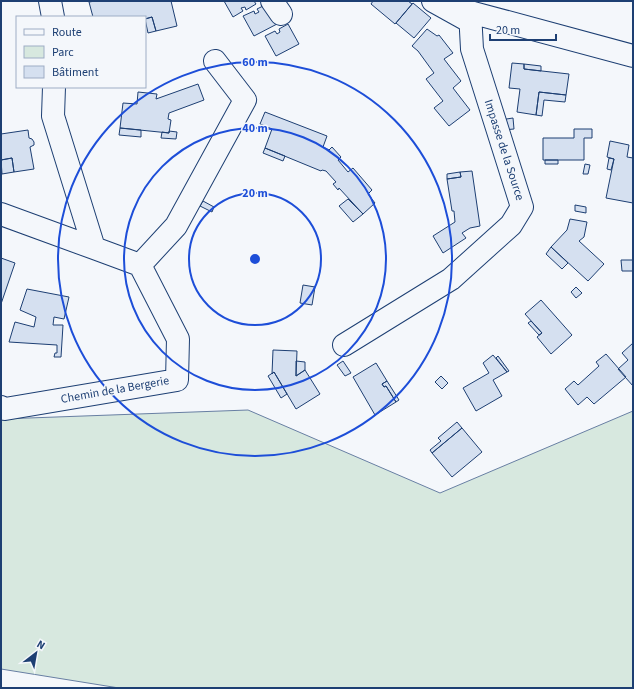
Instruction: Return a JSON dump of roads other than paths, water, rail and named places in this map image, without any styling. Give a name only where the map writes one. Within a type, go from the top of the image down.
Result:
[{"type":"street","points":[[50,1],[53,16]]},
{"type":"street","points":[[433,1],[633,56]]},
{"type":"street","name":"Impasse de la Source","points":[[344,345],[451,279],[511,225],[522,207],[472,49],[466,11]]},
{"type":"street","points":[[1,214],[140,265],[176,226],[245,100],[215,61]]},
{"type":"street","points":[[54,88],[53,116],[94,248]]},
{"type":"street","name":"Chemin de la Bergerie","points":[[1,408],[5,409],[177,380],[178,340],[140,265]]}]
